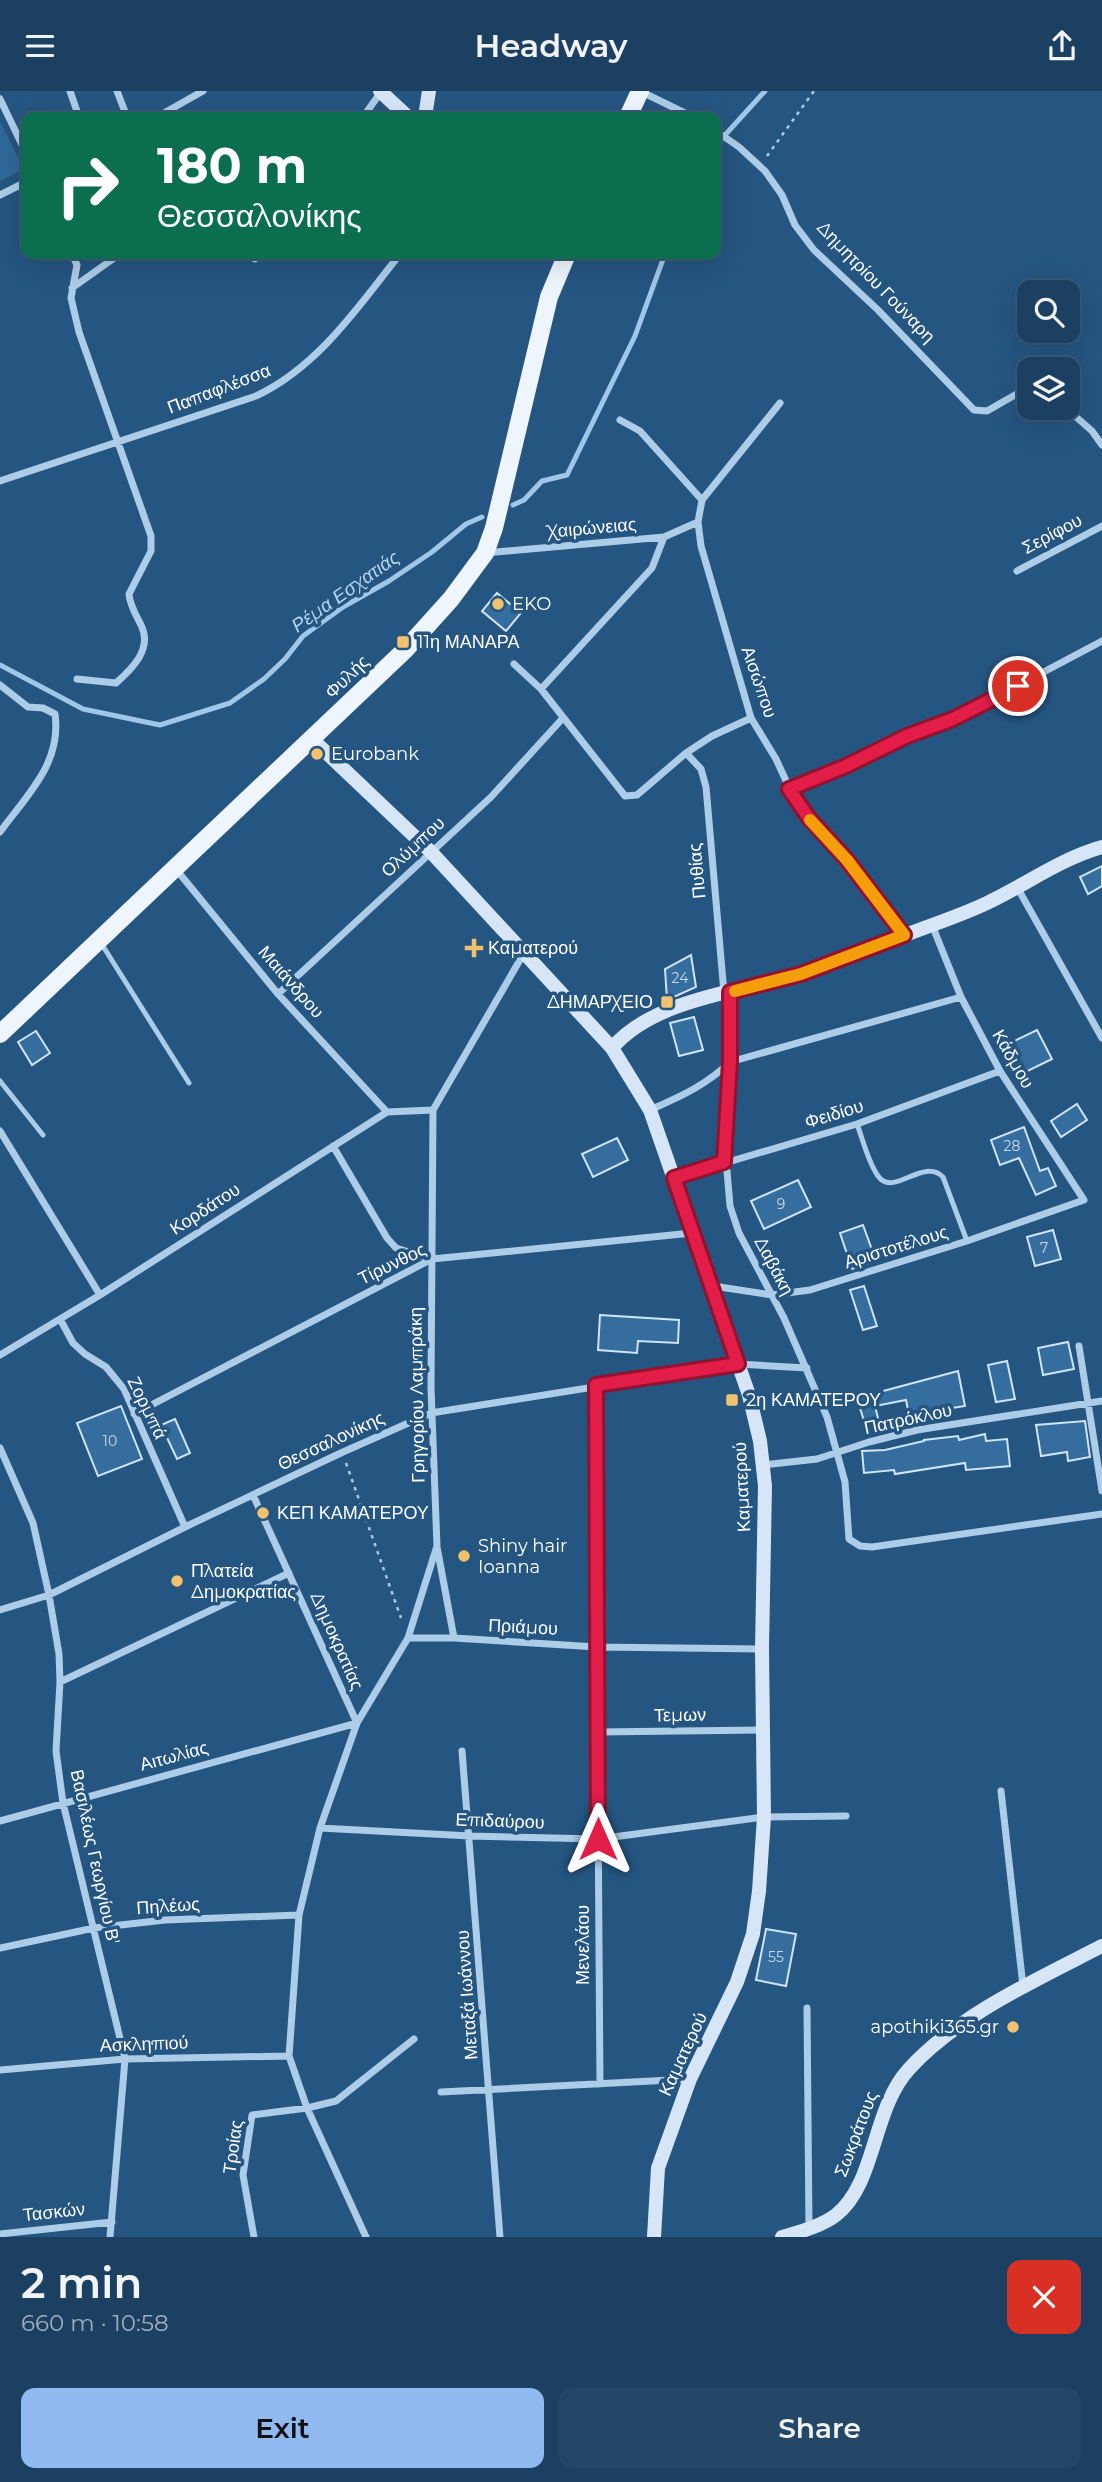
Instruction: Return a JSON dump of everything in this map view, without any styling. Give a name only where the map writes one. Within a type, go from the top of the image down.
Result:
[{"type":"main road","points":[[630,112],[640,91]]},
{"type":"main road","name":"Φυλής","points":[[0,1034],[405,650],[452,599],[485,553],[494,529],[549,297],[565,259]]},
{"type":"street","points":[[70,91],[77,112]]},
{"type":"street","points":[[117,91],[125,112]]},
{"type":"street","points":[[166,112],[192,94],[203,91]]},
{"type":"street","points":[[426,112],[429,91]]},
{"type":"street","points":[[640,91],[683,112]]},
{"type":"street","points":[[366,112],[380,92],[402,112]]},
{"type":"street","points":[[0,99],[21,143]]},
{"type":"street","name":"Δημητρίου Γούναρη","points":[[721,134],[760,167],[782,195],[795,225],[814,250],[878,310],[974,411],[988,411],[1017,394]]},
{"type":"street","points":[[0,195],[21,184]]},
{"type":"street","points":[[74,259],[77,265],[71,289],[79,332],[151,536],[151,551],[129,594],[135,616],[143,628],[141,656],[134,667],[116,683],[77,679]]},
{"type":"street","points":[[71,289],[113,259]]},
{"type":"street","name":"Παπαφλέσσα","points":[[0,481],[256,396],[277,386],[346,323],[396,259]]},
{"type":"street","points":[[698,522],[702,500],[780,403]]},
{"type":"street","points":[[620,420],[640,431],[702,500]]},
{"type":"street","points":[[1080,420],[1102,445]]},
{"type":"street","name":"Χαιρώνειας","points":[[485,553],[664,537],[698,522]]},
{"type":"street","name":"Αισώπου","points":[[698,522],[705,558],[751,718],[776,759],[789,789],[808,817],[847,860],[904,935]]},
{"type":"street","name":"Σερίφου","points":[[1017,571],[1102,526]]},
{"type":"street","points":[[541,689],[652,568],[664,537]]},
{"type":"street","points":[[789,789],[846,766],[907,736],[953,719],[1102,641]]},
{"type":"street","points":[[514,664],[541,689],[625,796],[637,795],[686,753],[712,736],[751,718]]},
{"type":"street","points":[[0,685],[28,707],[43,708],[55,714],[57,732],[54,752],[40,779],[0,832]]},
{"type":"street","name":"Ολύμπου","points":[[278,994],[491,797],[563,718]]},
{"type":"street","name":"Καματερού","points":[[312,739],[430,852],[612,1048],[650,1110],[738,1364],[760,1441],[765,1486],[762,1649],[764,1818],[761,1879],[753,1934],[737,1982],[690,2079],[657,2168],[654,2237]]},
{"type":"street","name":"Πυθίας","points":[[686,753],[701,769],[706,787],[727,993]]},
{"type":"street","points":[[612,1048],[631,1031],[662,1014],[727,993],[801,974],[986,904],[1078,853],[1101,850]]},
{"type":"street","name":"Μαιάνδρου","points":[[175,868],[278,994],[387,1112]]},
{"type":"street","points":[[1017,887],[1102,1038]]},
{"type":"street","name":"Κάδμου","points":[[932,925],[961,997],[1000,1071],[1084,1200]]},
{"type":"street","name":"Γρηγορίου Λαμπράκη","points":[[366,2237],[307,2108],[289,2056],[299,1915],[320,1828],[357,1723],[408,1638],[437,1546],[431,1413],[433,1110],[524,953]]},
{"type":"street","name":"Δαβάκη","points":[[727,993],[730,1062],[724,1162],[733,1217],[807,1367],[827,1417],[845,1482],[847,1534],[852,1542],[872,1547],[1102,1514]]},
{"type":"street","points":[[650,1110],[713,1079],[730,1062],[961,997]]},
{"type":"street","name":"Φειδίου","points":[[674,1178],[857,1124],[1000,1071]]},
{"type":"street","name":"Κορδάτου","points":[[0,1355],[100,1295],[387,1112],[433,1110]]},
{"type":"street","points":[[0,1131],[100,1295]]},
{"type":"street","points":[[333,1146],[387,1238],[396,1248],[432,1259]]},
{"type":"street","name":"Αριστοτέλους","points":[[712,1286],[772,1295],[810,1290],[967,1241],[1084,1200]]},
{"type":"street","name":"Τίρυνθος","points":[[134,1414],[432,1259],[692,1233]]},
{"type":"street","name":"Ζορμπά","points":[[60,1319],[73,1343],[85,1355],[113,1374],[124,1389],[184,1527]]},
{"type":"street","points":[[1079,1346],[1102,1491]]},
{"type":"street","name":"Θεσσαλονίκης","points":[[0,1610],[49,1595],[184,1527],[431,1413],[738,1364],[807,1367]]},
{"type":"street","name":"Μενελάου","points":[[596,1385],[600,2084]]},
{"type":"street","name":"Πατρόκλου","points":[[762,1465],[817,1459],[917,1430],[1102,1401]]},
{"type":"street","name":"Βασιλέως Γεωργίου Β'","points":[[0,1448],[33,1523],[49,1595],[59,1654],[56,1751],[63,1803],[125,2059],[110,2237]]},
{"type":"street","name":"Δημοκρατίας","points":[[253,1495],[357,1723]]},
{"type":"street","points":[[437,1546],[454,1638]]},
{"type":"street","points":[[60,1682],[289,1573]]},
{"type":"street","name":"Πριάμου","points":[[408,1638],[454,1638],[597,1647],[762,1649]]},
{"type":"street","name":"Αιτωλίας","points":[[0,1821],[357,1723]]},
{"type":"street","name":"Τεμων","points":[[597,1732],[762,1730]]},
{"type":"street","name":"Μεταξά Ιωάννου","points":[[462,1751],[500,2237]]},
{"type":"street","points":[[1001,1791],[1023,1987]]},
{"type":"street","name":"Επιδαύρου","points":[[320,1828],[598,1839],[764,1818],[846,1816]]},
{"type":"street","name":"Πηλέως","points":[[0,1948],[94,1929],[165,1920],[299,1915]]},
{"type":"street","name":"Σωκράτους","points":[[783,2237],[835,2217],[856,2189],[891,2095],[908,2070],[944,2036],[1023,1987],[1102,1946]]},
{"type":"street","points":[[807,2008],[809,2228]]},
{"type":"street","points":[[307,2108],[336,2101],[414,2039]]},
{"type":"street","name":"Ασκληπιού","points":[[0,2070],[125,2059],[289,2056]]},
{"type":"street","points":[[441,2092],[690,2079]]},
{"type":"street","name":"Τροίας","points":[[254,2237],[243,2175],[252,2115],[307,2108]]},
{"type":"street","name":"Τασκών","points":[[0,2234],[112,2222]]},
{"type":"lane","points":[[99,940],[189,1083]]},
{"type":"lane","points":[[0,1081],[43,1135]]},
{"type":"lane","points":[[857,1124],[877,1175],[884,1182],[892,1183],[929,1170],[937,1171],[943,1177],[967,1241]]},
{"type":"path","points":[[760,167],[814,91]]},
{"type":"path","points":[[343,1452],[408,1638]]},
{"type":"shaded area","points":[[0,121],[21,163],[21,170],[0,181]]},
{"type":"building","points":[[497,593],[521,613],[506,631],[482,611]]},
{"type":"building","points":[[1102,866],[1102,886],[1088,894],[1080,877]]},
{"type":"building","points":[[691,955],[696,987],[667,1000],[665,969]]},
{"type":"building","points":[[694,1017],[703,1050],[679,1056],[670,1023]]},
{"type":"building","points":[[1037,1030],[1052,1059],[1015,1077],[1000,1048]]},
{"type":"building","points":[[36,1031],[50,1053],[32,1065],[18,1042]]},
{"type":"building","points":[[1077,1104],[1087,1120],[1061,1137],[1051,1121]]},
{"type":"building","points":[[1024,1127],[1040,1171],[1048,1168],[1056,1186],[1036,1195],[1019,1158],[1000,1165],[991,1140]]},
{"type":"building","points":[[617,1138],[628,1160],[593,1177],[582,1154]]},
{"type":"building","points":[[798,1180],[811,1207],[764,1229],[751,1201]]},
{"type":"building","points":[[863,1225],[876,1261],[852,1269],[840,1233]]},
{"type":"building","points":[[1053,1230],[1061,1259],[1035,1266],[1027,1237]]},
{"type":"building","points":[[864,1286],[877,1326],[863,1330],[850,1290]]},
{"type":"building","points":[[600,1315],[679,1320],[678,1343],[638,1341],[637,1353],[598,1350]]},
{"type":"building","points":[[1068,1342],[1074,1369],[1043,1375],[1038,1348]]},
{"type":"building","points":[[1007,1361],[1015,1399],[996,1402],[988,1365]]},
{"type":"building","points":[[958,1371],[965,1406],[909,1415],[906,1400],[875,1406],[878,1418],[864,1421],[857,1398]]},
{"type":"building","points":[[121,1406],[142,1459],[98,1476],[77,1423]]},
{"type":"building","points":[[175,1419],[190,1453],[177,1459],[161,1425]]},
{"type":"building","points":[[1085,1421],[1090,1457],[1068,1461],[1067,1452],[1041,1456],[1036,1425]]},
{"type":"building","points":[[985,1434],[986,1441],[1007,1439],[1010,1466],[966,1470],[965,1463],[895,1474],[894,1470],[864,1473],[862,1451],[885,1450],[924,1440],[958,1436],[959,1440]]},
{"type":"building","points":[[766,1929],[796,1934],[786,1986],[756,1980]]},
{"type":"waterway","name":"Ρέμα Εσχατιάς","points":[[721,139],[765,91]]},
{"type":"waterway","name":"Ρέμα Εσχατιάς","points":[[513,505],[524,500],[542,481],[567,475],[635,336],[663,259]]},
{"type":"waterway","name":"Ρέμα Εσχατιάς","points":[[0,665],[83,709],[160,725],[230,703],[264,679],[285,659],[303,636],[343,607],[432,552],[466,524],[482,517]]},
{"type":"slow traffic","points":[[735,991],[801,974],[904,935],[847,860],[810,820]]},
{"type":"place","name":"EKO","points":[[498,604]]},
{"type":"place","name":"11η ΜΑΝΑΡΑ","points":[[403,642]]},
{"type":"place","name":"Eurobank","points":[[317,754]]},
{"type":"place","name":"Καματερού","points":[[474,948]]},
{"type":"place","name":"ΔΗΜΑΡΧΕΙΟ","points":[[667,1002]]},
{"type":"place","name":"2η ΚΑΜΑΤΕΡΟΥ","points":[[732,1400]]},
{"type":"place","name":"ΚΕΠ ΚΑΜΑΤΕΡΟΥ","points":[[263,1513]]},
{"type":"place","name":"Shiny hair Ioanna","points":[[464,1556]]},
{"type":"place","name":"Πλατεία Δημοκρατίας","points":[[177,1581]]},
{"type":"place","name":"apothiki365.gr","points":[[1013,2027]]},
{"type":"route","points":[[598,1839],[596,1385],[738,1364],[674,1178],[724,1162],[730,1062],[730,992],[801,974],[904,935],[847,860],[808,817],[789,789],[846,766],[907,736],[953,719],[1018,686]]}]
